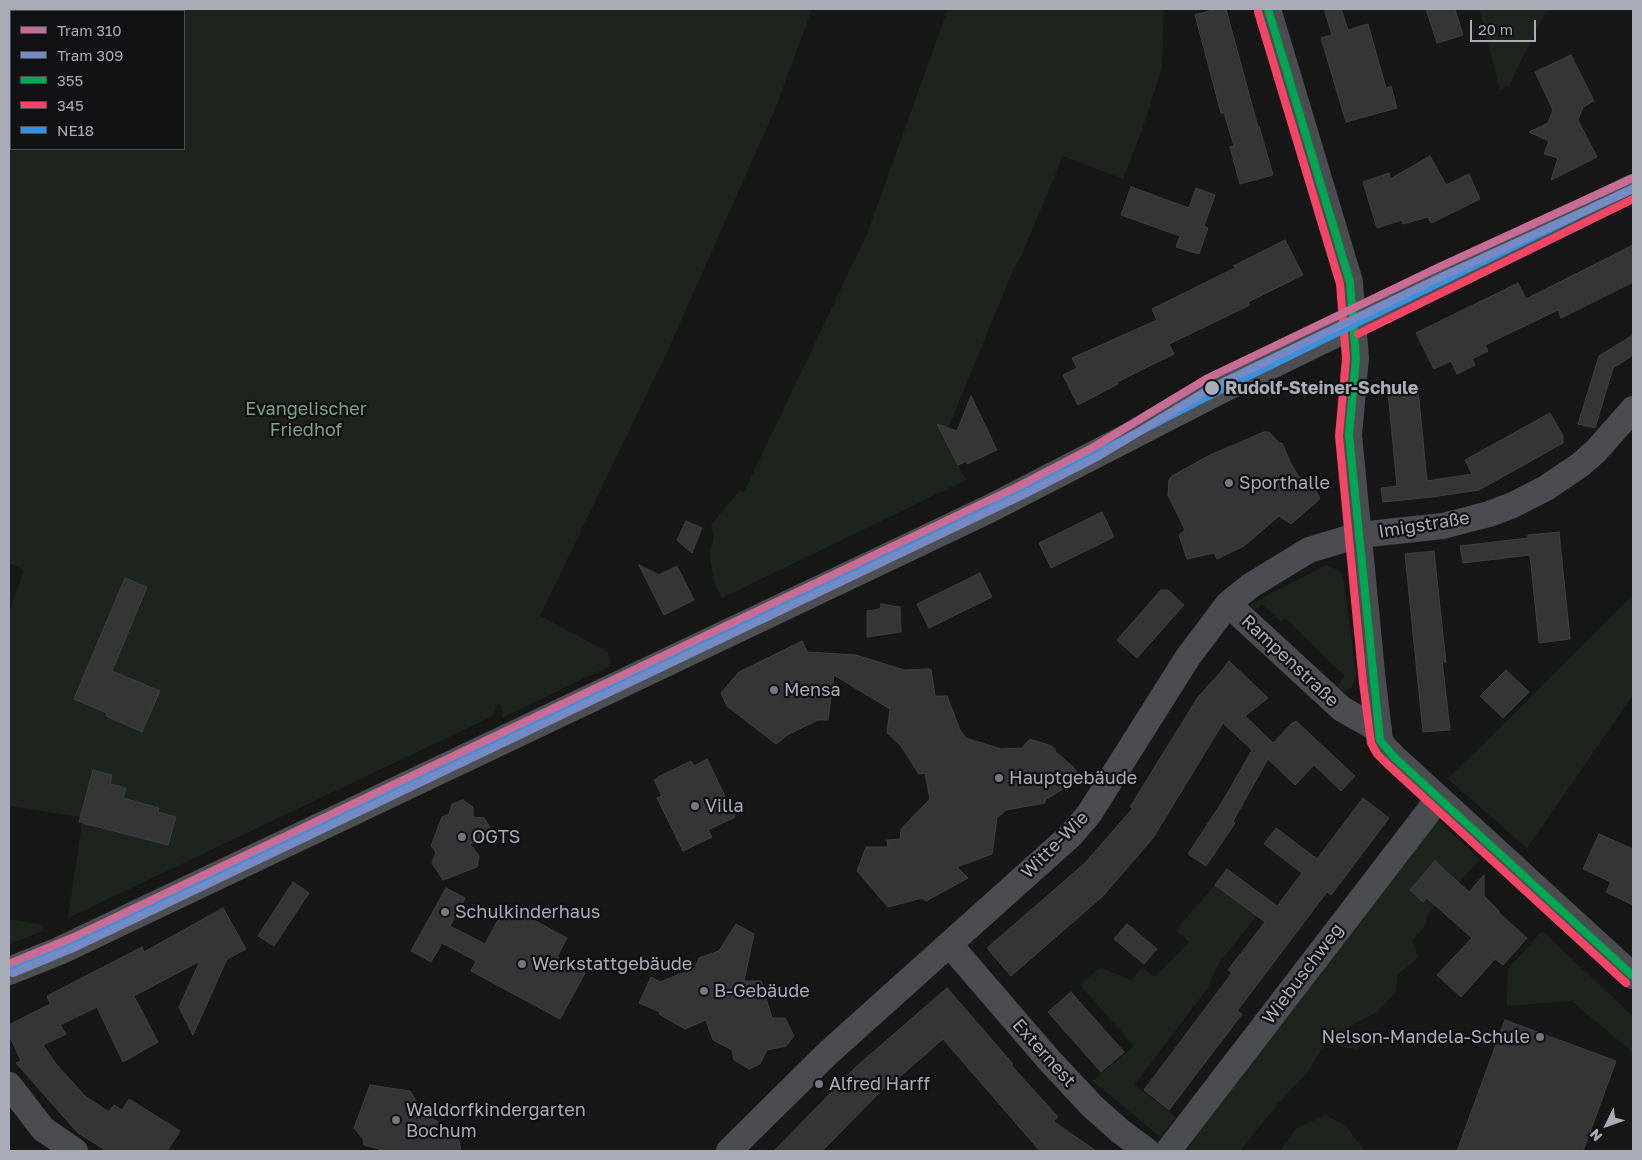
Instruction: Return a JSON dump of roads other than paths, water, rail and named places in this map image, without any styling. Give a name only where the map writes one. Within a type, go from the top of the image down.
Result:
[{"type":"main road","points":[[9,971],[59,951],[989,509],[1218,391],[1633,188]]},
{"type":"street","points":[[1268,9],[1350,282],[1356,358],[1350,435],[1380,740],[1385,748],[1633,976]]},
{"type":"street","name":"Imigstraße","points":[[1359,535],[1443,526],[1489,514],[1513,505],[1546,488],[1580,465],[1596,451],[1633,409]]},
{"type":"street","name":"Witte-Wie","points":[[729,1151],[828,1053],[1071,835],[1089,814],[1188,657],[1228,604],[1250,586],[1309,550],[1359,535]]},
{"type":"street","name":"Rampenstraße","points":[[1228,604],[1342,709],[1378,730]]},
{"type":"street","name":"Wiebuschweg","points":[[1168,1151],[1439,798]]},
{"type":"street","name":"Externest","points":[[950,944],[1049,1060],[1086,1099],[1120,1130],[1147,1151]]},
{"type":"street","points":[[9,1085],[43,1129],[62,1147]]},
{"type":"tram line","name":"310","points":[[9,964],[74,937],[1019,486],[1092,448],[1208,378],[1439,267],[1633,178]]},
{"type":"tram line","name":"309","points":[[13,973],[78,946],[1023,495],[1097,457],[1213,387],[1443,276],[1633,189]]},
{"type":"place","name":"Rudolf-Steiner-Schule","points":[[1212,388]]},
{"type":"place","name":"Sporthalle","points":[[1229,483]]},
{"type":"place","name":"Mensa","points":[[774,690]]},
{"type":"place","name":"Hauptgebäude","points":[[999,778]]},
{"type":"place","name":"Villa","points":[[695,806]]},
{"type":"place","name":"OGTS","points":[[462,837]]},
{"type":"place","name":"Schulkinderhaus","points":[[445,912]]},
{"type":"place","name":"Werkstattgebäude","points":[[522,964]]},
{"type":"place","name":"B-Gebäude","points":[[704,991]]},
{"type":"place","name":"Nelson-Mandela-Schule","points":[[1540,1037]]},
{"type":"place","name":"Alfred Harff","points":[[819,1084]]},
{"type":"place","name":"Waldorfkindergarten Bochum","points":[[396,1120]]},
{"type":"park label","name":"Evangelischer Friedhof","points":[[306,419]]}]
